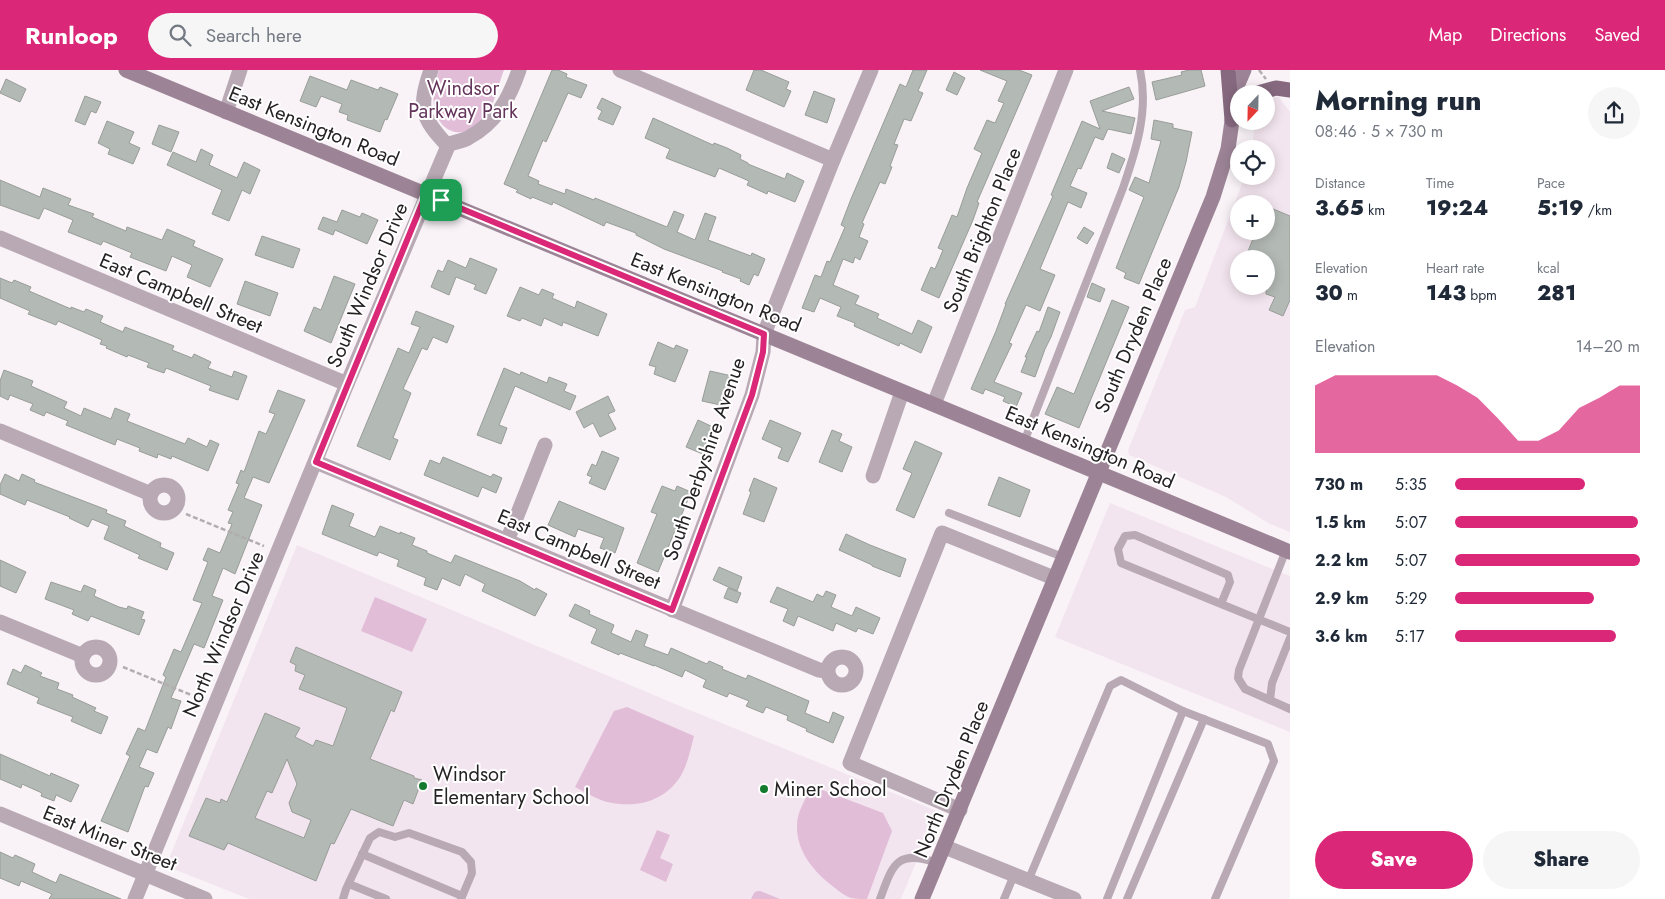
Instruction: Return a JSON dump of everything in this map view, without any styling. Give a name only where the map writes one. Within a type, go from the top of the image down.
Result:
[{"type":"main road","name":"East Kensington Road","points":[[126,70],[1288,551]]},
{"type":"main road","points":[[1228,70],[1230,95]]},
{"type":"main road","name":"South Dryden Place","points":[[1237,85],[1244,70]]},
{"type":"main road","points":[[1248,85],[1254,70]]},
{"type":"main road","points":[[1275,88],[1290,90]]},
{"type":"main road","name":"South Dryden Place","points":[[1016,674],[1054,578],[1213,197],[1229,144],[1231,130]]},
{"type":"main road","name":"North Dryden Place","points":[[922,899],[1016,674]]},
{"type":"street","points":[[226,112],[240,70]]},
{"type":"street","points":[[431,70],[424,91],[423,110],[432,129],[448,146],[449,144],[467,139],[489,122],[505,104],[519,70]]},
{"type":"street","points":[[620,70],[833,160]]},
{"type":"street","name":"South Derbyshire Avenue","points":[[672,610],[752,395],[763,352],[764,334],[871,70]]},
{"type":"street","name":"South Brighton Place","points":[[934,404],[1066,70]]},
{"type":"street","name":"South Windsor Drive","points":[[347,384],[426,194],[448,146]]},
{"type":"street","name":"East Campbell Street","points":[[0,238],[347,384]]},
{"type":"street","name":"North Windsor Drive","points":[[135,899],[347,384]]},
{"type":"street","points":[[873,476],[902,392]]},
{"type":"street","points":[[0,431],[151,494]]},
{"type":"street","points":[[507,540],[545,445]]},
{"type":"street","name":"East Campbell Street","points":[[316,462],[672,610],[819,670],[827,671]]},
{"type":"street","points":[[960,810],[850,763],[938,542],[942,533],[1054,578]]},
{"type":"street","points":[[0,622],[83,656]]},
{"type":"street","name":"East Miner Street","points":[[0,814],[205,899]]},
{"type":"street","points":[[945,847],[1074,899]]},
{"type":"lane","points":[[1024,442],[1123,188],[1135,152],[1142,121],[1144,86],[1140,70]]},
{"type":"lane","points":[[949,513],[1063,557]]},
{"type":"lane","points":[[1221,604],[1230,582],[1228,575],[1135,535],[1125,536],[1118,549],[1121,563],[1221,604],[1259,619],[1290,632]]},
{"type":"lane","points":[[1288,551],[1259,619],[1239,670],[1238,678],[1245,689],[1290,709]]},
{"type":"lane","points":[[1270,700],[1272,683],[1290,638]]},
{"type":"lane","points":[[1028,881],[1110,686],[1121,680],[1183,711],[1268,744],[1274,762],[1215,899]]},
{"type":"lane","points":[[1106,899],[1183,711]]},
{"type":"lane","points":[[1127,899],[1204,719]]},
{"type":"lane","points":[[343,899],[362,854],[370,838],[379,832],[395,837],[409,833],[462,852],[471,862],[472,873],[462,898],[362,854]]},
{"type":"lane","points":[[880,899],[896,864],[908,857],[924,858],[938,863]]},
{"type":"lane","points":[[1004,899],[1014,875]]},
{"type":"lane","points":[[349,884],[386,899]]},
{"type":"path","points":[[1259,70],[1269,82]]},
{"type":"path","points":[[186,514],[264,546]]},
{"type":"path","points":[[123,667],[201,699]]},
{"type":"shaded area","points":[[1279,97],[1290,112],[1290,532],[1270,524],[1226,497],[1129,455],[1128,450],[1185,310],[1195,307],[1230,215],[1230,240],[1275,240],[1275,195],[1238,195],[1242,185],[1275,185],[1275,140],[1253,140],[1254,130],[1275,130],[1275,98]]},
{"type":"shaded area","points":[[1110,503],[1290,576],[1290,732],[1055,637]]},
{"type":"shaded area","name":"Windsor Elementary School","points":[[297,545],[680,706],[937,811],[901,899],[249,899],[166,866]]},
{"type":"green space","name":"Windsor Parkway Park","points":[[439,70],[504,70],[485,121],[469,131],[461,132],[446,128],[441,123],[436,115],[434,105],[435,87]]},
{"type":"green space","points":[[375,597],[427,619],[412,652],[361,631]]},
{"type":"green space","points":[[627,707],[694,736],[684,770],[671,788],[664,794],[646,802],[617,804],[603,801],[575,787],[614,711]]},
{"type":"green space","points":[[812,786],[883,813],[892,831],[867,899],[851,898],[841,892],[820,876],[803,853],[798,835],[797,820]]},
{"type":"green space","points":[[657,830],[670,835],[660,858],[673,864],[666,882],[640,870]]},
{"type":"green space","points":[[757,891],[760,891],[780,899],[751,899]]},
{"type":"building","points":[[552,70],[558,70],[567,74],[566,77],[587,85],[581,98],[568,93],[546,142],[543,140],[528,176],[539,181],[538,184],[565,194],[566,189],[594,200],[595,198],[667,227],[674,211],[684,215],[677,232],[695,240],[705,213],[716,217],[708,240],[751,256],[752,253],[765,259],[758,276],[754,274],[749,285],[723,271],[664,249],[636,235],[636,233],[606,222],[604,226],[553,202],[552,205],[532,197],[531,199],[516,192],[518,190],[504,184]]},
{"type":"building","points":[[754,70],[761,70],[789,82],[786,89],[791,91],[784,107],[746,90]]},
{"type":"building","points":[[913,70],[927,70],[918,91],[923,93],[911,121],[904,119],[894,144],[898,145],[890,166],[892,167],[885,184],[880,182],[862,223],[864,224],[859,237],[868,241],[860,260],[855,257],[853,263],[843,259],[833,285],[859,296],[855,304],[879,314],[877,318],[912,334],[918,320],[932,327],[921,353],[900,343],[899,346],[854,326],[855,323],[837,316],[841,307],[820,298],[814,312],[802,308],[815,275],[821,277],[827,261],[830,262],[845,227],[841,225],[851,199],[900,84],[906,87]]},
{"type":"building","points":[[980,70],[1019,70],[1032,75],[977,202],[979,203],[973,220],[939,298],[921,290],[931,267],[935,269],[943,250],[938,248],[952,215],[957,217],[982,153],[974,149],[987,120],[995,123],[1004,103],[998,101],[1007,81]]},
{"type":"building","points":[[1201,70],[1205,86],[1156,100],[1152,82],[1182,75],[1181,72]]},
{"type":"building","points":[[954,72],[965,78],[957,95],[946,90]]},
{"type":"building","points":[[310,76],[347,90],[351,80],[378,90],[380,87],[398,94],[380,132],[347,120],[348,115],[339,112],[342,104],[321,96],[316,107],[300,101]]},
{"type":"building","points":[[6,79],[26,89],[20,102],[0,93]]},
{"type":"building","points":[[1129,87],[1134,99],[1102,111],[1135,118],[1131,134],[1108,129],[1103,140],[1095,137],[1081,169],[1078,168],[1070,186],[1087,193],[1081,208],[1068,202],[1040,269],[1055,275],[1040,311],[1026,305],[1009,343],[1012,344],[994,382],[1022,393],[1016,407],[1003,401],[1005,397],[985,389],[983,394],[971,389],[996,331],[1005,304],[1053,196],[1051,195],[1082,121],[1100,129],[1090,101]]},
{"type":"building","points":[[814,91],[835,99],[827,123],[805,115]]},
{"type":"building","points":[[85,96],[101,102],[96,113],[91,111],[85,125],[75,121]]},
{"type":"building","points":[[602,98],[621,107],[613,125],[598,119],[602,111],[597,108]]},
{"type":"building","points":[[653,118],[713,145],[714,143],[727,148],[741,155],[740,159],[748,164],[785,179],[787,173],[804,181],[795,202],[768,191],[767,194],[747,185],[749,181],[719,168],[715,177],[666,158],[670,149],[645,138]]},
{"type":"building","points":[[1154,120],[1173,124],[1173,128],[1192,132],[1179,187],[1139,284],[1124,278],[1126,273],[1116,268],[1144,197],[1129,190],[1135,177],[1149,183],[1161,141],[1151,139]]},
{"type":"building","points":[[107,121],[134,132],[129,143],[140,148],[133,164],[108,154],[110,149],[98,143]]},
{"type":"building","points":[[159,125],[179,132],[171,152],[152,144]]},
{"type":"building","points":[[201,149],[213,155],[209,165],[237,178],[244,162],[260,170],[250,194],[242,190],[229,221],[212,214],[222,190],[167,165],[173,152],[196,162]]},
{"type":"building","points":[[1112,153],[1125,159],[1119,173],[1107,168]]},
{"type":"building","points":[[0,180],[40,197],[43,188],[71,199],[68,205],[94,214],[92,217],[126,231],[127,227],[162,240],[167,229],[195,241],[193,246],[223,259],[210,287],[187,277],[192,265],[172,256],[166,271],[130,257],[132,253],[103,241],[101,245],[68,232],[73,220],[44,208],[39,219],[0,205]]},
{"type":"building","points":[[342,210],[360,217],[362,213],[378,220],[367,244],[335,230],[333,235],[318,229],[323,217],[337,222]]},
{"type":"building","points":[[1275,210],[1290,216],[1290,300],[1283,316],[1269,310],[1275,297],[1269,295],[1275,295],[1275,250],[1249,250],[1252,240],[1275,240]]},
{"type":"building","points":[[1084,227],[1094,233],[1087,244],[1077,238]]},
{"type":"building","points":[[262,236],[300,249],[293,268],[255,255]]},
{"type":"building","points":[[470,258],[497,269],[486,294],[474,289],[476,285],[456,277],[449,295],[431,287],[438,270],[443,272],[448,260],[466,268]]},
{"type":"building","points":[[334,276],[355,284],[331,343],[304,331],[314,307],[321,310]]},
{"type":"building","points":[[0,278],[12,283],[14,280],[31,287],[29,291],[71,309],[71,307],[84,312],[86,309],[103,316],[100,322],[123,332],[125,327],[174,346],[172,350],[192,358],[194,354],[211,362],[208,368],[232,377],[234,371],[247,376],[238,400],[209,390],[211,386],[166,368],[164,373],[147,367],[149,363],[128,355],[127,357],[106,348],[107,346],[100,344],[102,340],[58,321],[56,325],[28,314],[30,311],[0,298]]},
{"type":"building","points":[[245,281],[278,293],[270,316],[237,304]]},
{"type":"building","points":[[1092,283],[1105,289],[1100,302],[1087,297]]},
{"type":"building","points":[[520,287],[539,295],[542,289],[554,294],[552,298],[575,308],[577,301],[607,314],[598,336],[563,322],[562,326],[544,318],[541,326],[522,318],[520,321],[507,316]]},
{"type":"building","points":[[1112,300],[1129,307],[1079,428],[1045,414],[1057,387],[1074,394]]},
{"type":"building","points":[[1048,307],[1060,312],[1035,377],[1021,372],[1027,357],[1025,357],[1037,331],[1039,332]]},
{"type":"building","points":[[416,311],[454,326],[447,343],[433,337],[427,350],[422,348],[403,389],[411,393],[393,438],[398,440],[390,460],[357,446],[398,348],[409,353],[420,327],[411,324]]},
{"type":"building","points":[[658,342],[674,349],[676,345],[688,350],[675,382],[654,374],[656,367],[649,365]]},
{"type":"building","points":[[504,368],[520,375],[521,372],[547,383],[549,377],[567,384],[564,391],[576,396],[570,410],[515,386],[499,425],[507,428],[501,444],[477,435]]},
{"type":"building","points":[[4,370],[33,381],[31,386],[67,402],[64,408],[81,416],[84,408],[111,419],[115,408],[130,414],[127,421],[185,444],[188,438],[207,447],[210,440],[219,444],[208,471],[172,456],[171,459],[158,454],[157,458],[139,451],[140,448],[117,439],[115,445],[66,425],[68,421],[46,412],[44,416],[30,410],[33,404],[10,395],[8,400],[0,396],[0,381]]},
{"type":"building","points":[[710,371],[732,376],[725,406],[702,401]]},
{"type":"building","points":[[278,390],[305,400],[269,483],[253,477],[244,498],[262,505],[235,574],[223,568],[212,596],[223,600],[204,648],[194,644],[171,698],[181,701],[171,729],[168,727],[157,753],[147,749],[139,767],[154,773],[148,787],[145,786],[128,832],[101,821],[130,756],[126,754],[138,728],[145,731],[166,677],[163,675],[174,649],[181,652],[202,603],[193,600],[208,562],[203,560],[208,548],[220,553],[232,524],[228,523],[233,512],[228,510],[239,484],[236,483],[241,470],[244,472],[259,431],[266,434],[275,414],[269,412]]},
{"type":"building","points":[[608,396],[615,411],[608,414],[616,429],[600,437],[593,423],[584,428],[576,412]]},
{"type":"building","points":[[698,420],[713,427],[707,440],[710,442],[705,455],[686,447]]},
{"type":"building","points":[[770,420],[801,433],[788,462],[778,458],[782,448],[762,439]]},
{"type":"building","points":[[832,430],[842,434],[839,441],[852,447],[842,472],[819,462]]},
{"type":"building","points":[[915,441],[942,453],[914,518],[896,510],[912,473],[903,469]]},
{"type":"building","points":[[602,451],[619,458],[605,490],[589,483],[592,477],[587,475],[592,464],[596,466]]},
{"type":"building","points":[[443,457],[491,477],[493,474],[502,478],[496,493],[482,487],[478,497],[424,475],[430,460],[440,464]]},
{"type":"building","points":[[5,474],[19,481],[22,474],[35,480],[34,482],[107,510],[106,513],[126,521],[124,526],[161,543],[160,547],[174,553],[167,570],[138,558],[140,555],[104,539],[109,526],[92,519],[88,527],[70,517],[27,500],[25,505],[0,494],[0,485]]},
{"type":"building","points":[[999,477],[1030,490],[1020,517],[988,505]]},
{"type":"building","points":[[754,478],[777,488],[764,522],[743,514]]},
{"type":"building","points":[[662,486],[675,491],[677,486],[691,492],[658,572],[637,563],[657,514],[651,512]]},
{"type":"building","points":[[559,501],[624,528],[615,553],[600,548],[604,538],[578,529],[575,537],[548,525]]},
{"type":"building","points":[[332,505],[354,514],[349,526],[375,537],[380,526],[400,534],[400,532],[415,538],[412,545],[427,551],[427,553],[451,563],[455,555],[547,594],[535,616],[482,591],[485,584],[465,574],[460,586],[442,578],[437,590],[424,585],[426,578],[397,566],[399,560],[379,552],[377,556],[322,534]]},
{"type":"building","points":[[846,534],[906,559],[900,577],[839,550]]},
{"type":"building","points":[[0,560],[26,572],[16,593],[0,586]]},
{"type":"building","points":[[719,567],[742,577],[737,591],[713,580]]},
{"type":"building","points":[[51,582],[81,592],[84,585],[96,590],[94,596],[119,607],[127,609],[128,606],[144,612],[141,619],[145,620],[139,635],[91,616],[88,621],[72,614],[74,610],[45,599]]},
{"type":"building","points":[[777,587],[813,602],[817,594],[823,597],[826,591],[836,595],[831,607],[852,616],[856,607],[880,618],[873,634],[858,628],[856,632],[836,623],[833,631],[798,616],[794,626],[783,621],[788,609],[770,602]]},
{"type":"building","points":[[728,588],[741,593],[737,603],[724,598]]},
{"type":"building","points":[[575,604],[590,611],[589,614],[614,625],[611,633],[631,642],[636,630],[648,635],[644,646],[668,655],[671,648],[707,664],[709,661],[723,667],[722,669],[746,679],[748,675],[809,701],[805,713],[829,723],[833,712],[844,717],[833,743],[787,720],[788,716],[766,707],[763,713],[746,706],[749,701],[729,693],[727,697],[703,687],[706,680],[685,670],[682,677],[591,643],[597,629],[569,616]]},
{"type":"building","points":[[296,647],[402,692],[394,712],[391,710],[370,759],[422,780],[413,804],[404,800],[393,826],[351,809],[334,844],[331,843],[316,881],[228,843],[224,850],[189,836],[206,798],[220,803],[221,799],[227,802],[265,713],[300,728],[295,737],[313,746],[316,740],[333,746],[347,708],[299,689],[305,675],[295,671],[296,665],[290,662]],"holes":[[[287,759],[297,784],[289,803],[292,812],[311,820],[304,838],[255,818],[267,791],[272,793]]]},
{"type":"building","points":[[25,665],[42,673],[40,676],[59,683],[57,689],[73,695],[72,697],[96,708],[94,711],[108,717],[101,734],[71,721],[73,717],[37,703],[39,698],[7,684],[13,669],[21,673]]},
{"type":"building","points":[[0,754],[50,776],[51,773],[79,785],[71,802],[56,795],[54,801],[41,796],[42,793],[22,784],[21,788],[0,779]]},
{"type":"building","points":[[0,852],[13,858],[15,855],[35,864],[32,872],[56,883],[60,874],[121,899],[49,899],[52,894],[21,881],[19,886],[0,878]]},
{"type":"place","name":"Windsor Elementary School","points":[[423,786]]},
{"type":"place","name":"Miner School","points":[[764,789]]},
{"type":"route","points":[[426,194],[441,200],[764,334],[763,352],[752,395],[672,610],[316,462],[426,194]]}]
